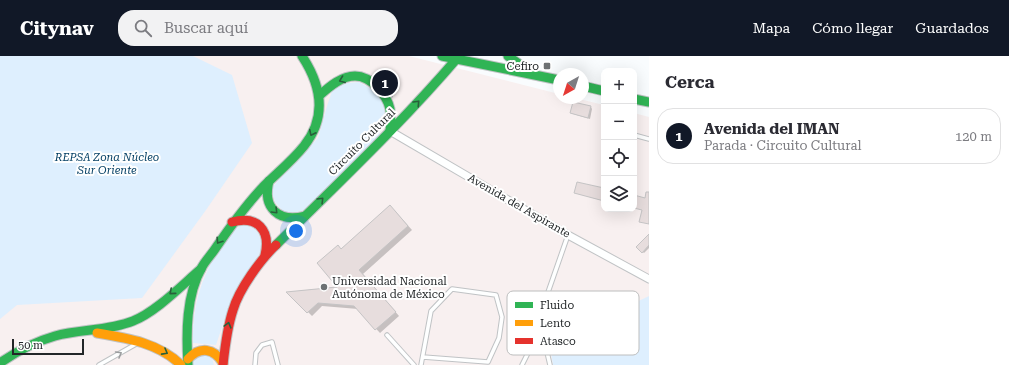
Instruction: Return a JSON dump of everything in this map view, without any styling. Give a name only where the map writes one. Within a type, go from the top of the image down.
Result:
[{"type":"street","points":[[186,363],[187,325],[194,288],[202,267],[231,223],[270,179],[301,149],[312,135],[318,120],[320,95],[316,80],[310,67],[302,56]]},
{"type":"street","points":[[442,56],[455,57],[553,78]]},
{"type":"street","points":[[508,56],[535,74]]},
{"type":"street","name":"Circuito Cultural","points":[[223,364],[226,331],[233,308],[244,287],[265,255],[390,131],[437,82],[455,57]]},
{"type":"street","points":[[320,95],[331,85],[343,79],[356,76],[368,80],[381,90],[388,102],[392,120],[390,131]]},
{"type":"street","points":[[589,87],[601,90]]},
{"type":"street","points":[[637,99],[649,102]]},
{"type":"street","name":"Avenida del Aspirante","points":[[390,131],[568,235],[649,279]]},
{"type":"street","points":[[270,179],[267,195],[268,201],[273,210],[289,219],[306,216]]},
{"type":"street","points":[[231,223],[237,220],[248,220],[258,224],[266,233],[267,250],[265,255]]},
{"type":"street","points":[[0,363],[22,348],[55,336],[111,328],[134,321],[155,308],[202,267]]},
{"type":"street","points":[[87,332],[113,336],[154,347],[186,363]]},
{"type":"street","points":[[186,363],[194,352],[207,350],[215,353],[223,364]]},
{"type":"lane","points":[[637,136],[649,139]]},
{"type":"lane","points":[[549,291],[568,235]]},
{"type":"lane","points":[[421,365],[431,311],[452,289],[496,295],[502,317],[499,338],[488,362],[423,358]]},
{"type":"lane","points":[[387,336],[414,365]]},
{"type":"lane","points":[[99,365],[138,342]]},
{"type":"lane","points":[[255,365],[256,353],[262,345],[272,342],[278,365]]},
{"type":"lane","points":[[522,365],[527,355]]},
{"type":"lane","points":[[548,355],[550,365]]},
{"type":"shaded area","name":"Universidad Nacional Autónoma de México","points":[[0,56],[409,56],[553,92],[553,104],[589,104],[589,101],[601,104],[601,212],[637,212],[637,114],[649,117],[649,365],[0,365]]},
{"type":"green space","name":"REPSA Zona Núcleo Sur Oriente","points":[[0,56],[193,56],[232,75],[252,143],[206,210],[142,298],[17,305],[0,319]]},
{"type":"green space","points":[[359,82],[375,91],[383,100],[385,111],[379,136],[305,210],[286,215],[275,202],[271,189],[288,168],[318,138],[333,88],[347,83]]},
{"type":"green space","points":[[242,225],[255,229],[263,247],[225,318],[216,345],[193,343],[196,304],[203,281],[221,246],[232,231]]},
{"type":"green space","points":[[649,296],[649,365],[553,365],[551,355],[639,355],[639,301]]},
{"type":"green space","points":[[203,355],[212,357],[214,365],[193,365],[192,361]]},
{"type":"building","points":[[572,104],[591,106],[588,118],[570,113]]},
{"type":"building","points":[[577,182],[601,187],[601,200],[574,193]]},
{"type":"building","points":[[646,192],[649,192],[649,224],[639,222],[642,210],[637,209],[637,196],[645,198]]},
{"type":"building","points":[[390,205],[408,226],[359,270],[396,312],[375,330],[354,306],[318,303],[307,313],[286,292],[337,287],[317,263],[338,245],[341,249]]},
{"type":"building","points":[[649,234],[649,245],[642,253],[636,247]]},
{"type":"traffic: fast","points":[[188,365],[188,314],[193,290],[202,267],[250,202],[304,146],[312,135],[319,112],[319,101],[314,78],[302,56]]},
{"type":"traffic: fast","points":[[442,56],[553,79]]},
{"type":"traffic: fast","points":[[276,245],[392,129],[459,56]]},
{"type":"traffic: fast","points":[[508,56],[530,72]]},
{"type":"traffic: fast","points":[[320,95],[332,85],[350,76],[367,79],[377,87],[386,98],[391,114],[390,131]]},
{"type":"traffic: fast","points":[[589,87],[601,90]]},
{"type":"traffic: fast","points":[[637,100],[649,102]]},
{"type":"traffic: fast","points":[[269,181],[267,191],[268,199],[270,206],[275,211],[280,215],[287,217],[296,218],[305,216]]},
{"type":"traffic: fast","points":[[0,363],[26,347],[47,338],[114,327],[142,317],[160,305],[201,269]]},
{"type":"traffic: slow","points":[[97,333],[120,337],[153,347],[163,351],[181,365]]},
{"type":"traffic: slow","points":[[188,359],[197,352],[207,350],[215,354],[223,363]]},
{"type":"traffic: jam","points":[[232,222],[241,220],[249,221],[260,226],[266,238],[265,255]]},
{"type":"traffic: jam","points":[[223,365],[225,344],[236,302],[251,275],[276,245]]},
{"type":"place","name":"Cefiro","points":[[547,66]]},
{"type":"place","name":"Avenida del IMAN","points":[[385,83]]},
{"type":"place","name":"Universidad Nacional Autónoma de México","points":[[324,287]]}]
